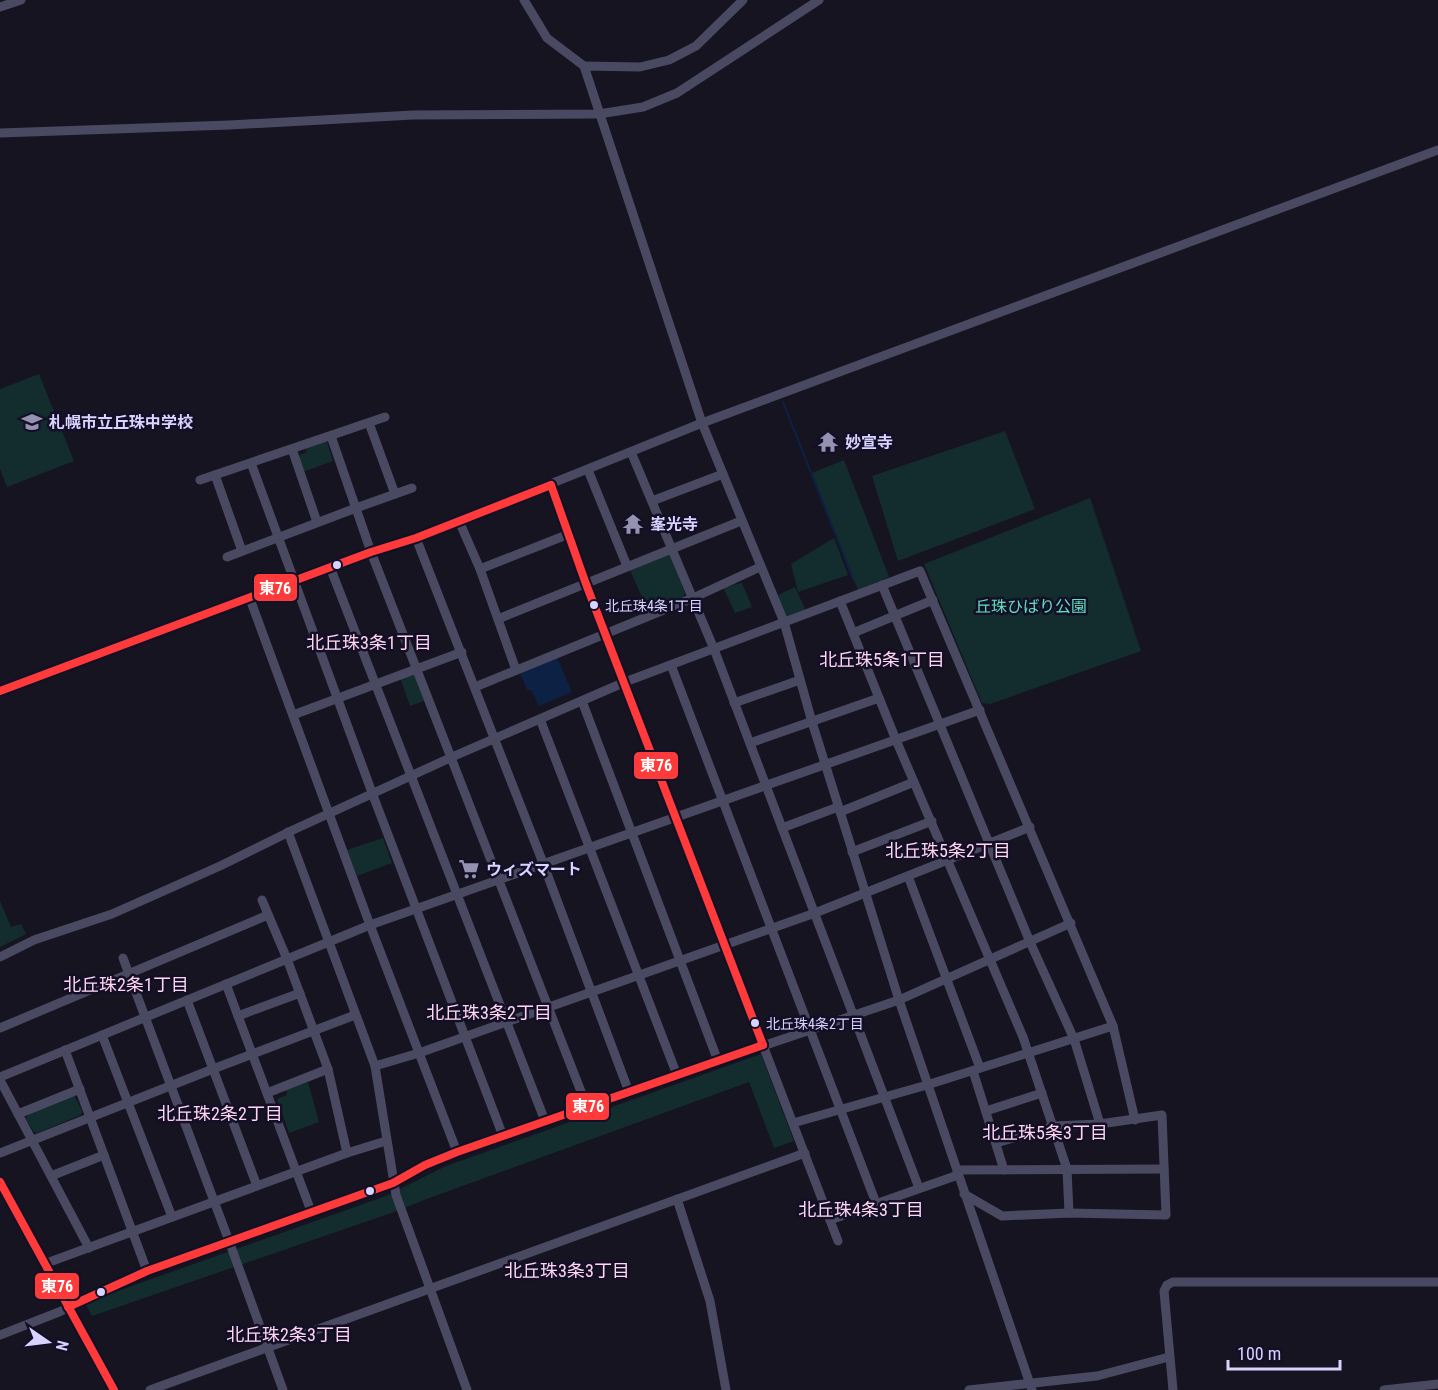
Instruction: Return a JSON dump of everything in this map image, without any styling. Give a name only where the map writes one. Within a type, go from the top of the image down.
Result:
[{"type":"street","points":[[0,7],[21,0]]},
{"type":"street","points":[[524,0],[547,38],[584,66],[702,423],[784,622],[825,765],[899,1000],[1030,1387]]},
{"type":"street","points":[[584,66],[640,66],[669,60],[696,46],[743,0]]},
{"type":"street","points":[[0,134],[414,115],[599,114],[643,106],[676,93],[819,0]]},
{"type":"street","points":[[0,691],[250,599],[330,567],[416,538],[702,423],[1438,150]]},
{"type":"street","points":[[200,480],[385,417]]},
{"type":"street","points":[[369,423],[395,494]]},
{"type":"street","points":[[331,436],[371,552],[587,1107]]},
{"type":"street","points":[[292,449],[317,522]]},
{"type":"street","points":[[631,452],[714,649],[919,1188]]},
{"type":"street","points":[[251,463],[372,795],[503,1136]]},
{"type":"street","points":[[588,470],[627,566]]},
{"type":"street","points":[[652,501],[723,474]]},
{"type":"street","points":[[215,475],[242,551]]},
{"type":"street","points":[[551,484],[586,584],[838,1241]]},
{"type":"street","points":[[227,557],[317,522],[412,489]]},
{"type":"street","points":[[459,521],[480,569],[516,670]]},
{"type":"street","points":[[498,619],[741,521]]},
{"type":"street","points":[[480,569],[569,534]]},
{"type":"street","points":[[416,538],[543,862],[629,1092]]},
{"type":"street","points":[[330,567],[545,1121]]},
{"type":"street","points":[[475,687],[693,598],[760,567]]},
{"type":"street","points":[[0,957],[34,940],[112,914],[220,866],[411,775],[625,682],[920,570],[1113,1026],[1135,1120]]},
{"type":"street","points":[[882,585],[1030,942],[1074,1039],[1100,1124]]},
{"type":"street","points":[[250,599],[328,814],[458,1152]]},
{"type":"street","points":[[853,633],[933,600]]},
{"type":"street","points":[[840,601],[896,740],[932,820],[1029,1053],[1067,1169],[1070,1213]]},
{"type":"street","points":[[292,715],[462,652]]},
{"type":"street","points":[[671,665],[876,1203]]},
{"type":"street","points":[[734,703],[800,680]]},
{"type":"street","points":[[750,743],[879,698]]},
{"type":"street","points":[[582,701],[718,1060]]},
{"type":"street","points":[[89,1248],[0,1078],[327,942],[415,908],[980,710]]},
{"type":"street","points":[[540,719],[677,1075]]},
{"type":"street","points":[[782,828],[914,782]]},
{"type":"street","points":[[852,852],[932,820]]},
{"type":"street","points":[[375,1066],[418,1053],[815,913],[1030,827]]},
{"type":"street","points":[[288,832],[375,1066],[393,1183],[467,1390]]},
{"type":"street","points":[[908,876],[977,1069],[986,1111],[1004,1170]]},
{"type":"street","points":[[262,900],[287,959],[328,1069],[346,1153]]},
{"type":"street","points":[[0,1028],[268,915]]},
{"type":"street","points":[[0,1335],[147,1271],[393,1183],[425,1165],[458,1152],[718,1060],[899,1000],[1071,923]]},
{"type":"street","points":[[123,958],[230,1241],[283,1390]]},
{"type":"street","points":[[226,984],[311,1211]]},
{"type":"street","points":[[238,1016],[300,993]]},
{"type":"street","points":[[187,1000],[257,1185]]},
{"type":"street","points":[[0,1153],[252,1053],[355,1015]]},
{"type":"street","points":[[793,1123],[927,1085],[1113,1026]]},
{"type":"street","points":[[102,1035],[172,1217]]},
{"type":"street","points":[[65,1050],[147,1271]]},
{"type":"street","points":[[267,1093],[328,1069]]},
{"type":"street","points":[[18,1114],[80,1089]]},
{"type":"street","points":[[986,1111],[1042,1093]]},
{"type":"street","points":[[964,1194],[1002,1216],[1070,1213],[1166,1215],[1162,1115],[1100,1124],[1054,1126],[996,1143]]},
{"type":"street","points":[[44,1264],[257,1185],[386,1141]]},
{"type":"street","points":[[150,1390],[805,1153]]},
{"type":"street","points":[[51,1176],[104,1155]]},
{"type":"street","points":[[830,1220],[958,1172],[1164,1168]]},
{"type":"street","points":[[0,1182],[114,1390]]},
{"type":"street","points":[[677,1199],[710,1301],[726,1390]]},
{"type":"street","points":[[1173,1390],[1164,1291],[1167,1285],[1173,1282],[1438,1282]]},
{"type":"street","points":[[969,1390],[1030,1387],[1097,1376],[1169,1357]]},
{"type":"street","points":[[1384,1390],[1438,1384]]},
{"type":"green space","name":"札幌市立丘珠中学校","points":[[39,374],[74,461],[7,487],[0,469],[0,389]]},
{"type":"green space","points":[[1005,431],[1035,509],[898,561],[872,476]]},
{"type":"green space","points":[[327,442],[333,461],[303,472],[297,456],[307,452],[305,448]]},
{"type":"green space","points":[[844,460],[889,577],[858,590],[812,473]]},
{"type":"green space","name":"丘珠ひばり公園","points":[[1090,498],[1141,651],[990,704],[982,703],[924,564]]},
{"type":"green space","points":[[834,538],[848,575],[798,592],[791,564]]},
{"type":"green space","points":[[670,555],[685,593],[683,597],[648,611],[630,570]]},
{"type":"green space","points":[[742,583],[752,607],[735,613],[723,587]]},
{"type":"green space","points":[[795,587],[806,611],[786,618],[776,596]]},
{"type":"green space","points":[[414,672],[424,701],[410,706],[400,677]]},
{"type":"green space","points":[[383,838],[392,863],[357,876],[347,850]]},
{"type":"green space","points":[[0,901],[11,927],[21,924],[26,934],[0,947]]},
{"type":"green space","points":[[761,1054],[794,1141],[774,1148],[749,1082],[397,1211],[92,1316],[86,1305],[92,1300],[386,1196],[446,1166]]},
{"type":"green space","points":[[308,1082],[319,1122],[289,1133],[277,1099],[287,1095],[286,1090]]},
{"type":"green space","points":[[74,1095],[82,1111],[81,1115],[37,1133],[34,1132],[26,1119],[28,1114]]},
{"type":"water","points":[[556,655],[572,692],[539,706],[531,690],[527,690],[519,670]]},
{"type":"waterway","points":[[783,402],[854,581]]},
{"type":"transit line","name":"東76","points":[[551,485],[586,584],[763,1045]]},
{"type":"transit line","name":"東76","points":[[0,691],[371,552],[416,538],[551,485]]},
{"type":"transit line","name":"東76","points":[[68,1307],[147,1271],[393,1183],[425,1165],[457,1152],[763,1045]]},
{"type":"transit line","name":"東76","points":[[0,1182],[114,1390]]},
{"type":"place","name":"札幌市立丘珠中学校","points":[[32,422]]},
{"type":"place","name":"妙宣寺","points":[[828,442]]},
{"type":"place","name":"峯光寺","points":[[633,524]]},
{"type":"place","name":"北丘珠4条1丁目","points":[[594,605]]},
{"type":"place","name":"ウィズマート","points":[[469,869]]},
{"type":"place","name":"北丘珠4条2丁目","points":[[755,1023]]},
{"type":"district","name":"北丘珠3条1丁目","points":[[369,643]]},
{"type":"district","name":"北丘珠5条1丁目","points":[[882,660]]},
{"type":"district","name":"北丘珠5条2丁目","points":[[948,851]]},
{"type":"district","name":"北丘珠2条1丁目","points":[[126,985]]},
{"type":"district","name":"北丘珠3条2丁目","points":[[489,1013]]},
{"type":"district","name":"北丘珠2条2丁目","points":[[220,1114]]},
{"type":"district","name":"北丘珠5条3丁目","points":[[1045,1133]]},
{"type":"district","name":"北丘珠4条3丁目","points":[[861,1210]]},
{"type":"district","name":"北丘珠3条3丁目","points":[[567,1271]]},
{"type":"district","name":"北丘珠2条3丁目","points":[[289,1335]]}]
